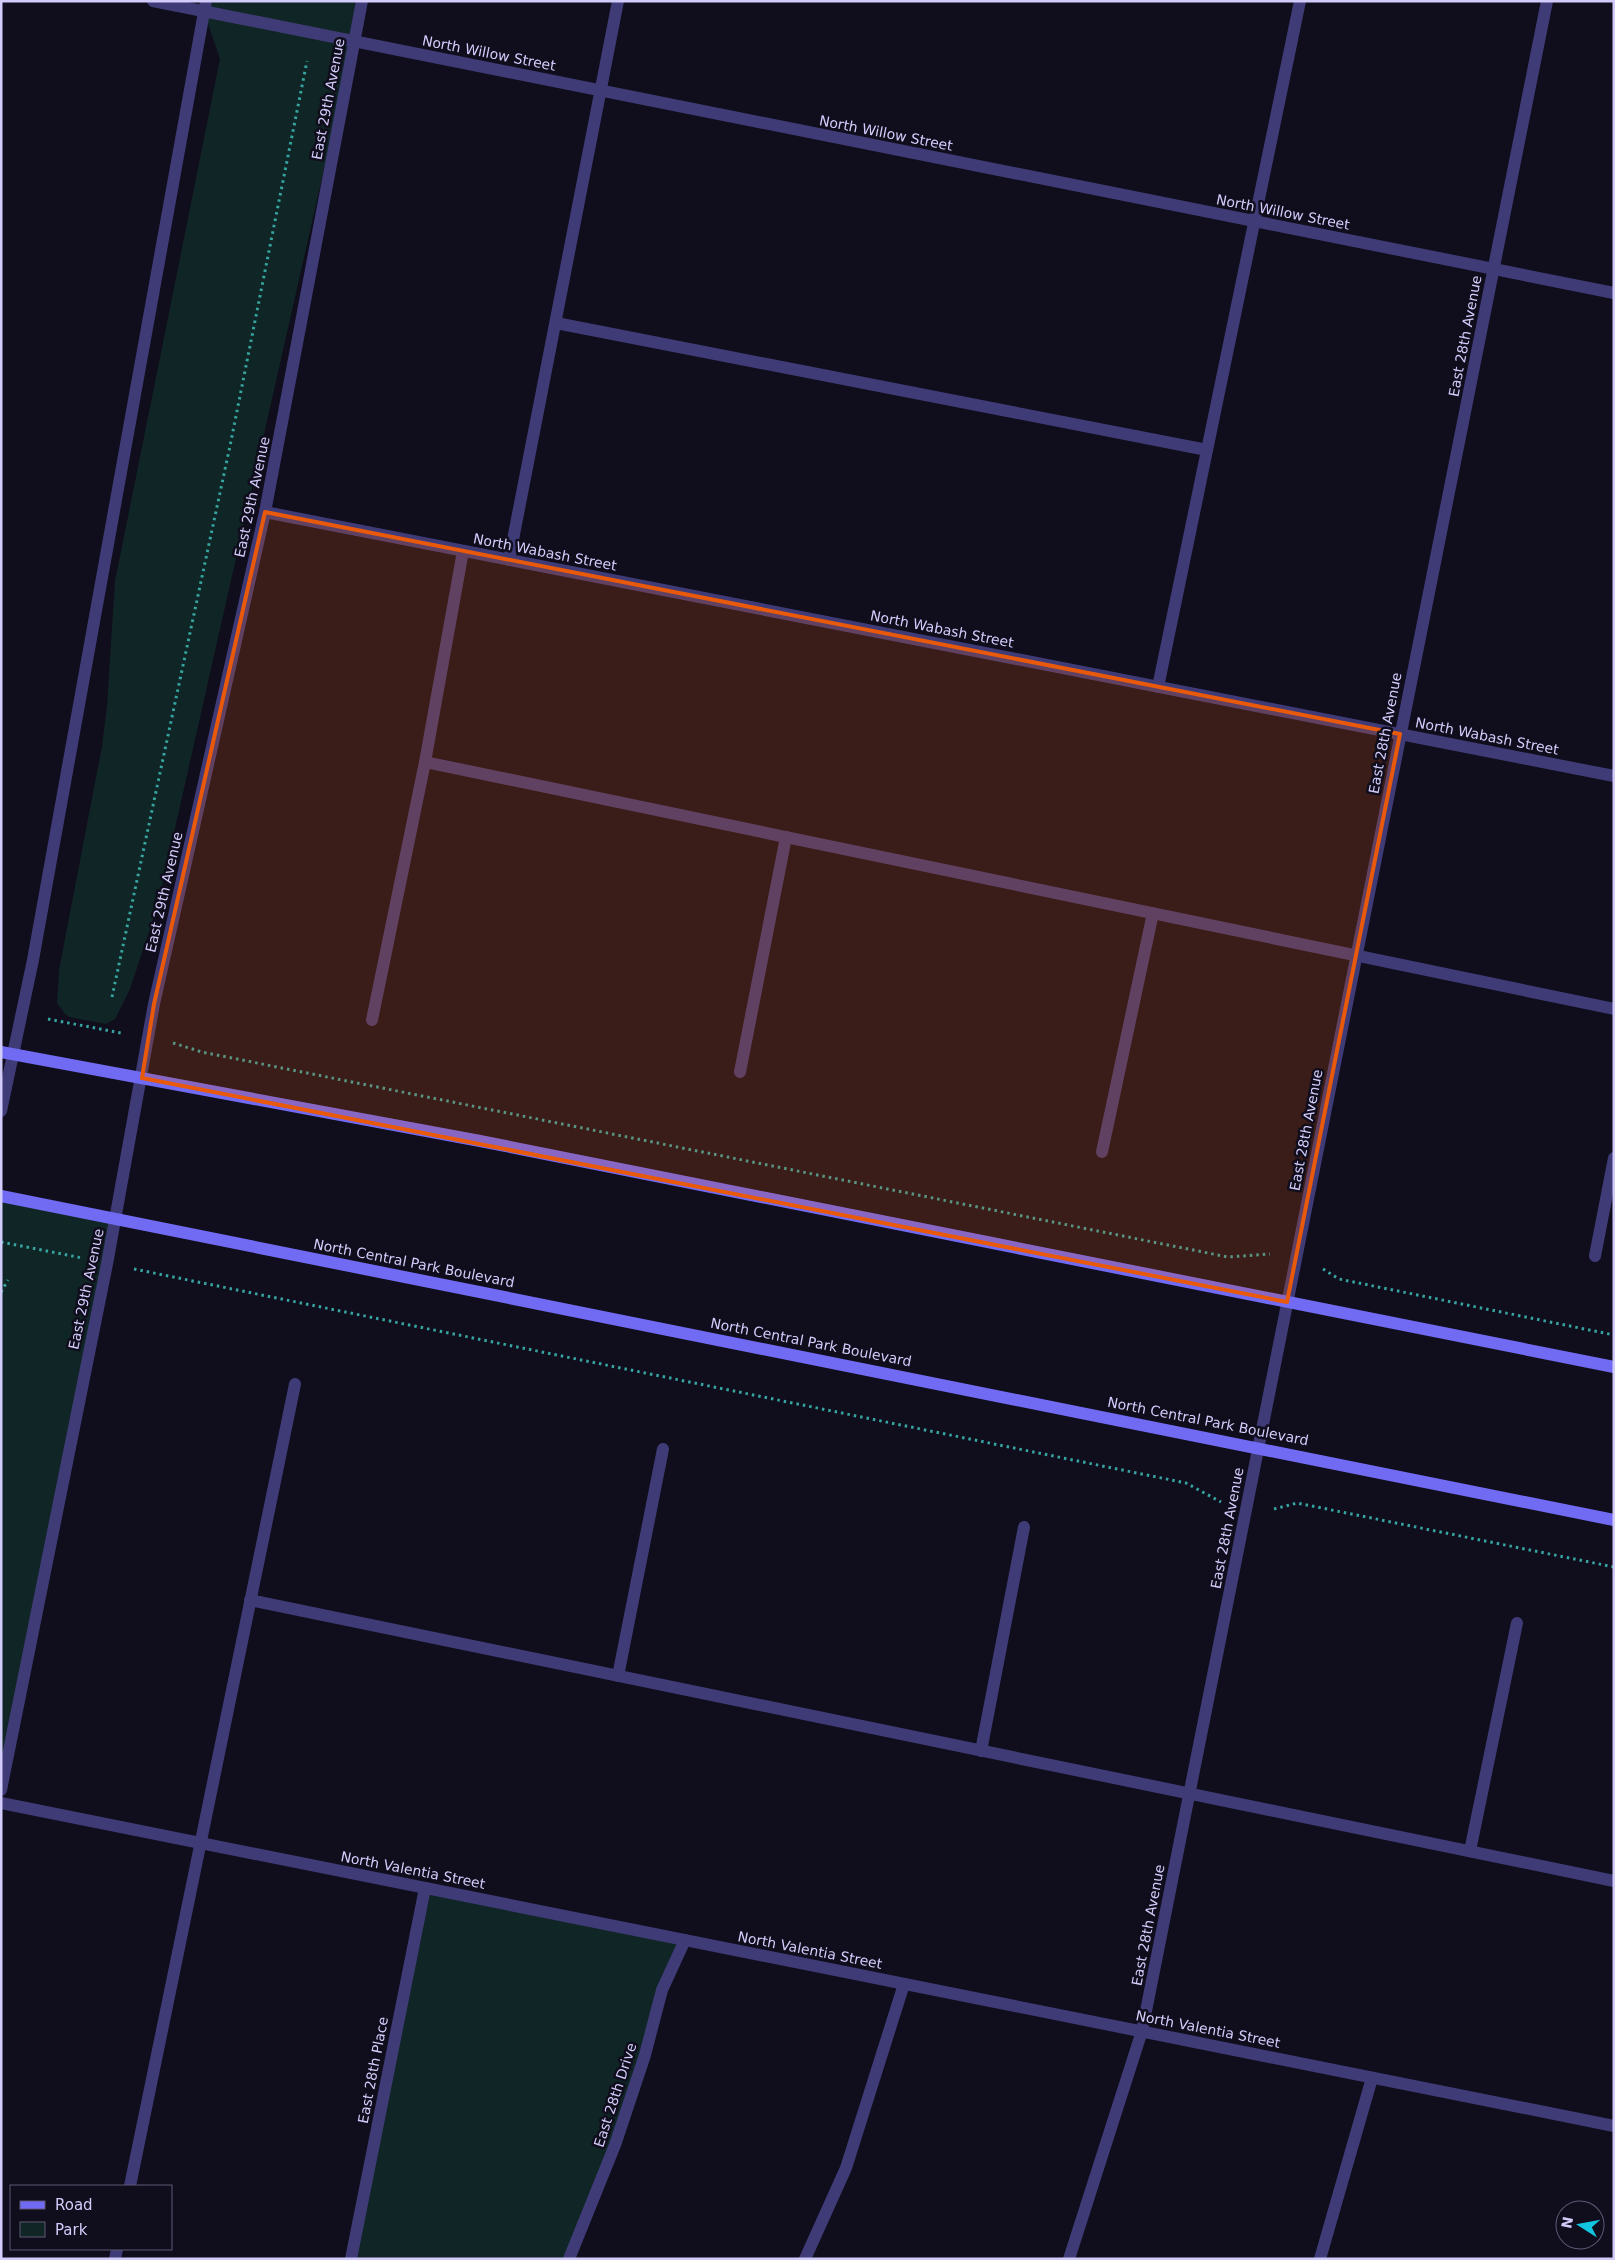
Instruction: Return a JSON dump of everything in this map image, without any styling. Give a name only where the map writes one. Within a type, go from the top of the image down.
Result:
[{"type":"main road","points":[[8,1053],[480,1141],[1614,1367]]},
{"type":"main road","name":"North Central Park Boulevard","points":[[1,1196],[1614,1520]]},
{"type":"street","name":"North Willow Street","points":[[153,1],[205,7],[312,34],[1614,293]]},
{"type":"street","name":"East 29th Avenue","points":[[1,1790],[116,1219],[154,1004],[265,512],[362,1]]},
{"type":"street","points":[[510,560],[618,1]]},
{"type":"street","points":[[1158,687],[1300,1]]},
{"type":"street","name":"East 28th Avenue","points":[[1069,2259],[1142,2031],[1547,1]]},
{"type":"street","points":[[1,1111],[8,1053],[33,960],[205,7]]},
{"type":"street","points":[[556,323],[1207,450]]},
{"type":"street","name":"North Wabash Street","points":[[265,512],[1614,776]]},
{"type":"street","points":[[372,1020],[424,762],[463,551]]},
{"type":"street","points":[[424,762],[1614,1009]]},
{"type":"street","points":[[740,1072],[786,837]]},
{"type":"street","points":[[1102,1152],[1153,913]]},
{"type":"street","points":[[1595,1256],[1614,1158]]},
{"type":"street","points":[[130,2185],[295,1384]]},
{"type":"street","points":[[618,1676],[663,1449]]},
{"type":"street","points":[[981,1751],[1024,1527]]},
{"type":"street","points":[[250,1600],[1614,1881]]},
{"type":"street","points":[[1470,1851],[1517,1623]]},
{"type":"street","name":"North Valentia Street","points":[[1,1803],[1614,2126]]},
{"type":"street","name":"East 28th Place","points":[[351,2259],[425,1888]]},
{"type":"street","name":"East 28th Drive","points":[[569,2259],[615,2145],[645,2055],[662,1990],[684,1940]]},
{"type":"street","points":[[805,2259],[846,2168],[904,1984]]},
{"type":"street","points":[[1320,2259],[1372,2078]]},
{"type":"path","points":[[112,997],[228,456],[312,34]]},
{"type":"path","points":[[54,1020],[116,1033]]},
{"type":"path","points":[[171,1043],[202,1052],[1219,1255],[1237,1257],[1263,1253]]},
{"type":"path","points":[[1,1242],[1186,1483],[1216,1502]]},
{"type":"path","points":[[1320,1267],[1332,1277],[1339,1279],[1614,1335]]},
{"type":"path","points":[[1,1292],[8,1280]]},
{"type":"path","points":[[1267,1510],[1296,1503],[1614,1567]]},
{"type":"highlighted area","points":[[265,512],[1400,734],[1287,1302],[142,1078],[154,1004]]},
{"type":"green space","points":[[206,1],[362,1],[157,908],[130,989],[115,1019],[106,1024],[69,1017],[65,1014],[57,1003],[59,970],[102,746],[107,706],[115,581],[220,59],[204,12]]},
{"type":"green space","points":[[1,1196],[116,1219],[1,1790]]},
{"type":"green space","points":[[425,1888],[685,1940],[569,2259],[351,2259]]}]
